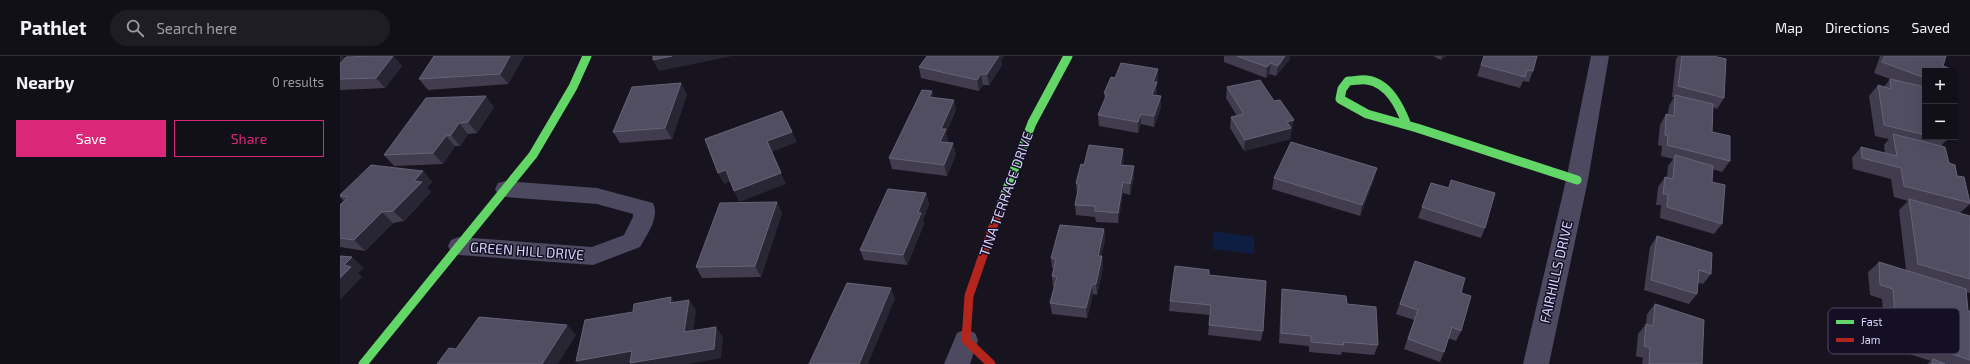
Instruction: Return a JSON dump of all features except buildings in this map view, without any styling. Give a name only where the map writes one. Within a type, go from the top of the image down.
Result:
[{"type":"street","name":"GREEN HILL DRIVE","points":[[363,364],[533,155],[573,87],[587,56]]},
{"type":"street","name":"TINA TERRACE DRIVE","points":[[957,364],[966,340],[969,296],[991,230],[1032,122],[1068,56]]},
{"type":"street","name":"FAIRHILLS DRIVE","points":[[1536,364],[1576,180],[1600,56]]},
{"type":"street","points":[[1407,125],[1402,109],[1386,89],[1369,81],[1348,81],[1342,89],[1340,99],[1350,108],[1371,116],[1407,125],[1576,180]]},
{"type":"street","name":"GREEN HILL DRIVE","points":[[459,246],[593,256],[632,241],[644,217],[645,209],[597,196],[506,189]]},
{"type":"street","points":[[966,340],[991,364]]},
{"type":"water","points":[[1214,231],[1254,237],[1254,254],[1212,249]]},
{"type":"traffic: fast","points":[[363,364],[533,155],[573,87],[587,56]]},
{"type":"traffic: fast","points":[[998,212],[1032,123],[1068,56]]},
{"type":"traffic: fast","points":[[1407,125],[1393,97],[1375,82],[1367,80],[1348,81],[1342,89],[1340,99],[1367,114],[1417,128],[1577,180]]},
{"type":"traffic: jam","points":[[991,364],[966,340],[969,296],[998,212]]}]
